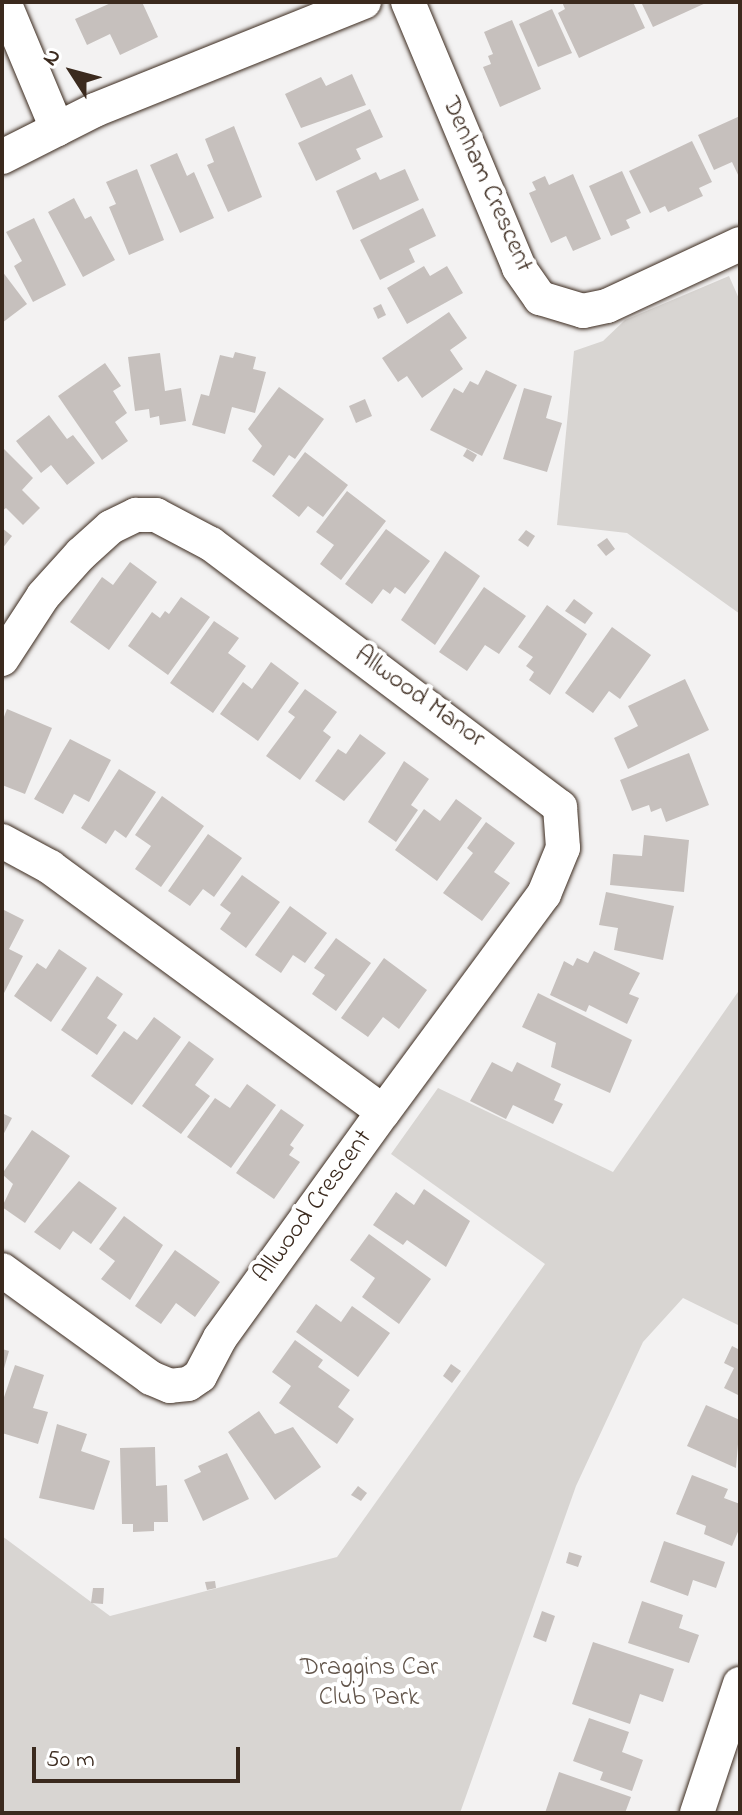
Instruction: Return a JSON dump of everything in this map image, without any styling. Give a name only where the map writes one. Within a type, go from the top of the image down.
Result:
[{"type":"street","points":[[4,2],[57,129]]},
{"type":"street","points":[[2,157],[57,129],[364,2]]},
{"type":"street","name":"Denham Crescent","points":[[408,2],[519,268],[540,298],[583,311],[607,306],[740,244]]},
{"type":"street","name":"Allwood Manor","points":[[2,659],[43,596],[81,554],[111,527],[136,515],[156,515],[211,544],[560,807],[563,848],[544,894],[383,1112]]},
{"type":"street","name":"Allwood Crescent","points":[[2,841],[50,867],[383,1112],[220,1338],[200,1376],[188,1384],[170,1386],[151,1378],[2,1270]]},
{"type":"street","points":[[697,1813],[729,1756],[740,1684]]},
{"type":"green space","points":[[729,276],[740,301],[740,614],[627,533],[557,525],[574,351],[603,341],[625,320]]},
{"type":"green space","name":"Draggins Car Club Park","points":[[740,989],[740,1326],[683,1298],[643,1342],[576,1486],[460,1813],[2,1813],[2,1536],[110,1616],[337,1557],[545,1264],[391,1154],[438,1088],[613,1172]]},
{"type":"building","points":[[113,2],[142,2],[158,37],[120,55],[110,34],[87,45],[75,19]]},
{"type":"building","points":[[562,2],[633,2],[645,28],[579,58],[558,13],[565,9]]},
{"type":"building","points":[[641,2],[708,2],[653,27]]},
{"type":"building","points":[[552,9],[572,53],[538,67],[519,24]]},
{"type":"building","points":[[512,20],[541,89],[500,107],[483,67],[491,64],[488,56],[493,54],[484,32]]},
{"type":"building","points":[[352,74],[366,105],[301,128],[285,94],[321,77],[326,86]]},
{"type":"building","points":[[370,109],[383,137],[356,149],[361,159],[316,181],[298,143]]},
{"type":"building","points":[[740,116],[740,179],[732,162],[714,170],[698,135]]},
{"type":"building","points":[[234,126],[262,197],[228,212],[207,165],[214,162],[205,139]]},
{"type":"building","points":[[692,141],[712,182],[699,188],[703,196],[668,212],[665,206],[650,213],[629,171]]},
{"type":"building","points":[[177,153],[187,176],[194,172],[214,218],[180,233],[150,165]]},
{"type":"building","points":[[137,169],[164,240],[129,255],[109,207],[116,204],[106,182]]},
{"type":"building","points":[[405,169],[419,200],[353,230],[336,191],[376,172],[380,180]]},
{"type":"building","points":[[622,171],[641,213],[626,220],[630,228],[611,236],[589,186]]},
{"type":"building","points":[[573,174],[601,239],[573,251],[566,236],[551,243],[529,193],[536,190],[532,182],[545,176],[549,185]]},
{"type":"building","points":[[74,198],[85,219],[91,216],[115,260],[83,277],[48,212]]},
{"type":"building","points":[[423,208],[436,236],[409,249],[415,262],[380,280],[360,240]]},
{"type":"building","points":[[34,218],[66,285],[33,302],[14,266],[22,261],[6,232]]},
{"type":"building","points":[[424,266],[430,276],[447,266],[463,293],[407,324],[387,288]]},
{"type":"building","points":[[2,271],[27,304],[2,323]]},
{"type":"building","points":[[381,304],[386,315],[378,319],[373,308]]},
{"type":"building","points":[[449,312],[467,338],[450,350],[463,369],[422,398],[407,376],[398,382],[382,358]]},
{"type":"building","points":[[235,352],[256,357],[253,369],[266,372],[255,413],[232,407],[225,434],[192,425],[201,394],[209,396],[220,355],[233,358]]},
{"type":"building","points":[[160,353],[165,391],[181,388],[186,421],[160,425],[159,416],[150,418],[149,409],[135,411],[128,357]]},
{"type":"building","points":[[105,363],[121,386],[113,391],[127,413],[115,422],[128,441],[102,460],[58,396]]},
{"type":"building","points":[[486,370],[517,385],[482,456],[430,430],[454,388],[463,393],[470,381],[478,385]]},
{"type":"building","points":[[279,387],[324,419],[295,459],[289,455],[274,476],[252,461],[262,446],[248,429]]},
{"type":"building","points":[[524,388],[552,396],[546,418],[562,423],[547,472],[503,459]]},
{"type":"building","points":[[365,399],[372,416],[356,423],[349,406]]},
{"type":"building","points":[[49,415],[67,439],[73,435],[95,463],[67,485],[51,465],[41,473],[16,441]]},
{"type":"building","points":[[4,449],[33,478],[22,490],[40,508],[23,525],[6,508],[2,511]]},
{"type":"building","points":[[467,449],[477,455],[473,462],[463,456]]},
{"type":"building","points":[[305,452],[348,485],[323,517],[308,506],[299,517],[272,496]]},
{"type":"building","points":[[347,491],[386,521],[341,580],[320,564],[334,545],[316,532]]},
{"type":"building","points":[[2,528],[12,536],[2,549]]},
{"type":"building","points":[[386,529],[430,561],[405,594],[395,587],[390,594],[383,589],[372,604],[345,584]]},
{"type":"building","points":[[526,530],[535,536],[528,547],[518,540]]},
{"type":"building","points":[[607,538],[615,549],[606,556],[597,545]]},
{"type":"building","points":[[445,551],[480,576],[435,645],[401,620]]},
{"type":"building","points":[[130,562],[157,582],[109,650],[70,622],[102,577],[113,585]]},
{"type":"building","points":[[484,587],[526,616],[499,654],[485,645],[467,671],[439,652]]},
{"type":"building","points":[[181,597],[210,617],[168,675],[128,646],[152,612],[160,618],[165,611],[169,614]]},
{"type":"building","points":[[574,599],[593,613],[585,624],[565,611]]},
{"type":"building","points":[[547,605],[587,634],[550,695],[529,680],[534,672],[526,666],[533,657],[518,647]]},
{"type":"building","points":[[214,621],[239,638],[228,653],[246,666],[213,713],[170,683]]},
{"type":"building","points":[[612,627],[651,655],[620,699],[609,691],[593,713],[565,693]]},
{"type":"building","points":[[271,662],[299,683],[258,741],[220,714],[243,682],[252,689]]},
{"type":"building","points":[[685,679],[709,730],[628,769],[614,738],[638,726],[628,706]]},
{"type":"building","points":[[305,689],[337,712],[323,731],[331,737],[300,780],[266,756],[295,717],[288,712]]},
{"type":"building","points":[[7,709],[52,728],[25,794],[2,785],[2,722]]},
{"type":"building","points":[[360,734],[386,753],[344,801],[315,781],[338,749],[346,754]]},
{"type":"building","points":[[70,739],[111,760],[89,802],[74,794],[63,814],[34,799]]},
{"type":"building","points":[[689,753],[709,805],[666,822],[661,808],[651,812],[649,805],[632,811],[620,780]]},
{"type":"building","points":[[404,761],[429,779],[411,805],[418,810],[396,842],[368,822]]},
{"type":"building","points":[[119,769],[156,792],[126,838],[115,830],[106,844],[81,828]]},
{"type":"building","points":[[162,796],[204,826],[161,887],[135,869],[151,846],[135,835]]},
{"type":"building","points":[[456,799],[482,818],[437,881],[395,850],[424,809],[440,821]]},
{"type":"building","points":[[486,822],[515,843],[494,872],[510,883],[482,921],[443,893],[473,853],[467,848]]},
{"type":"building","points":[[208,834],[242,858],[214,897],[203,889],[190,906],[168,891]]},
{"type":"building","points":[[644,835],[689,840],[684,892],[610,885],[613,854],[642,856]]},
{"type":"building","points":[[242,875],[280,902],[246,948],[220,929],[231,913],[220,905]]},
{"type":"building","points":[[606,892],[674,906],[663,960],[614,950],[618,928],[599,925]]},
{"type":"building","points":[[290,906],[327,933],[305,963],[293,955],[281,973],[255,955]]},
{"type":"building","points":[[2,909],[24,920],[9,949],[23,956],[2,997]]},
{"type":"building","points":[[336,938],[371,963],[336,1011],[312,994],[325,975],[314,968]]},
{"type":"building","points":[[59,949],[87,968],[51,1022],[14,996],[37,963],[46,969]]},
{"type":"building","points":[[594,951],[640,973],[629,994],[639,998],[627,1024],[589,1005],[586,1012],[550,995],[564,961],[573,966],[577,958],[588,963]]},
{"type":"building","points":[[384,958],[427,990],[399,1029],[383,1017],[368,1037],[341,1018]]},
{"type":"building","points":[[97,976],[123,994],[107,1018],[117,1025],[97,1055],[61,1030]]},
{"type":"building","points":[[538,993],[632,1040],[610,1093],[551,1067],[556,1043],[522,1027]]},
{"type":"building","points":[[154,1017],[181,1037],[132,1105],[91,1076],[124,1031],[137,1040]]},
{"type":"building","points":[[189,1041],[214,1059],[195,1085],[210,1096],[181,1134],[142,1106]]},
{"type":"building","points":[[492,1062],[512,1072],[517,1062],[561,1084],[554,1100],[563,1104],[553,1124],[513,1105],[506,1119],[470,1101]]},
{"type":"building","points":[[247,1084],[276,1105],[231,1168],[187,1137],[215,1098],[230,1108]]},
{"type":"building","points":[[281,1109],[304,1125],[290,1145],[294,1148],[289,1155],[300,1162],[274,1199],[236,1173]]},
{"type":"building","points":[[2,1113],[12,1118],[2,1137]]},
{"type":"building","points":[[32,1130],[70,1156],[25,1223],[2,1207],[13,1184],[2,1174]]},
{"type":"building","points":[[79,1181],[117,1208],[91,1244],[73,1231],[60,1250],[34,1232]]},
{"type":"building","points":[[424,1189],[470,1221],[446,1267],[407,1240],[403,1245],[373,1225],[396,1192],[414,1205]]},
{"type":"building","points":[[124,1216],[163,1245],[130,1300],[101,1279],[115,1261],[99,1249]]},
{"type":"building","points":[[369,1234],[431,1279],[399,1324],[362,1297],[375,1278],[350,1260]]},
{"type":"building","points":[[175,1250],[220,1282],[195,1317],[176,1303],[161,1324],[135,1306]]},
{"type":"building","points":[[316,1304],[341,1322],[352,1306],[390,1333],[358,1377],[296,1332]]},
{"type":"building","points":[[295,1340],[323,1360],[318,1367],[350,1390],[338,1407],[354,1419],[337,1444],[279,1403],[291,1386],[272,1372]]},
{"type":"building","points":[[732,1346],[740,1350],[740,1396],[724,1388],[734,1368],[724,1363]]},
{"type":"building","points":[[2,1349],[9,1351],[3,1372],[2,1371]]},
{"type":"building","points":[[451,1364],[461,1371],[452,1383],[443,1376]]},
{"type":"building","points":[[15,1365],[44,1375],[33,1408],[48,1412],[38,1444],[2,1433],[2,1403]]},
{"type":"building","points":[[706,1405],[740,1420],[736,1468],[687,1446]]},
{"type":"building","points":[[259,1411],[275,1434],[293,1427],[321,1467],[275,1500],[228,1432]]},
{"type":"building","points":[[57,1424],[87,1434],[81,1451],[110,1461],[94,1510],[39,1498]]},
{"type":"building","points":[[155,1447],[156,1486],[167,1485],[168,1522],[154,1522],[154,1531],[133,1532],[133,1524],[122,1524],[120,1448]]},
{"type":"building","points":[[227,1453],[249,1499],[203,1521],[184,1480],[201,1472],[198,1466]]},
{"type":"building","points":[[692,1475],[728,1489],[724,1498],[740,1504],[740,1527],[732,1546],[704,1534],[706,1526],[676,1514]]},
{"type":"building","points":[[358,1486],[367,1493],[361,1501],[351,1495]]},
{"type":"building","points":[[664,1541],[725,1562],[716,1588],[693,1580],[688,1596],[650,1582]]},
{"type":"building","points":[[569,1552],[582,1556],[578,1567],[566,1563]]},
{"type":"building","points":[[215,1581],[216,1588],[207,1590],[205,1582]]},
{"type":"building","points":[[93,1588],[104,1588],[103,1604],[91,1603]]},
{"type":"building","points":[[642,1601],[683,1615],[679,1628],[699,1635],[689,1663],[628,1643]]},
{"type":"building","points":[[542,1611],[555,1616],[546,1642],[533,1637]]},
{"type":"building","points":[[593,1642],[674,1669],[663,1702],[640,1694],[630,1724],[572,1704]]},
{"type":"building","points":[[589,1718],[629,1732],[622,1752],[643,1760],[632,1791],[600,1780],[603,1772],[573,1761]]},
{"type":"building","points":[[559,1772],[631,1797],[625,1813],[545,1813]]}]
